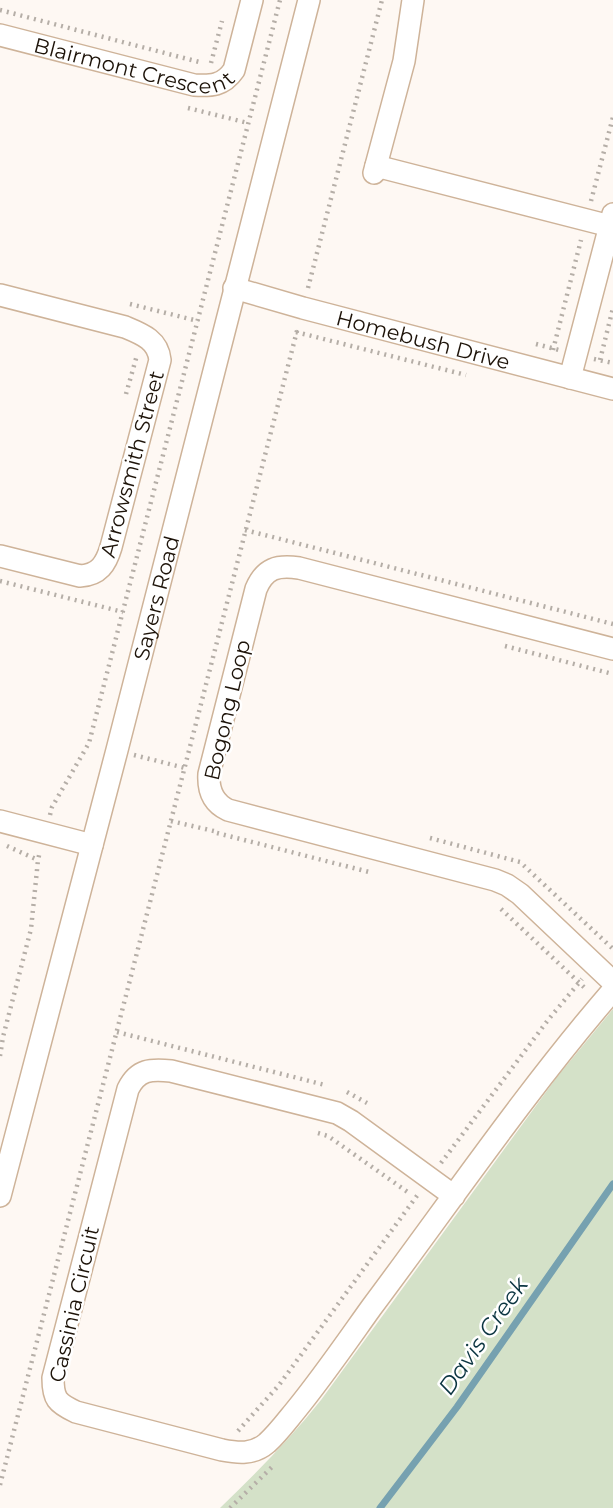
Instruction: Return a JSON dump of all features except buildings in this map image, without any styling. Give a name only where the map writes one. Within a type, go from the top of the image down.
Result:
[{"type":"street","name":"Blairmont Crescent","points":[[0,35],[194,85],[215,86],[234,70],[252,0]]},
{"type":"street","name":"Sayers Road","points":[[0,1196],[309,0]]},
{"type":"street","points":[[412,0],[404,61],[375,169],[586,220],[611,220],[570,378]]},
{"type":"street","name":"Homebush Drive","points":[[234,288],[613,389]]},
{"type":"street","name":"Arrowsmith Street","points":[[0,295],[125,327],[148,338],[158,349],[159,355],[159,368],[104,566],[92,574],[73,575],[0,556]]},
{"type":"street","name":"Bogong Loop","points":[[613,649],[299,568],[286,566],[273,569],[262,578],[256,589],[208,782],[214,800],[228,810],[507,885],[520,894],[613,982]]},
{"type":"street","points":[[0,821],[92,845]]},
{"type":"street","name":"Cassinia Circuit","points":[[454,1196],[351,1121],[337,1114],[172,1071],[147,1070],[132,1080],[128,1089],[53,1378],[55,1399],[76,1412],[222,1450],[250,1452],[267,1443],[312,1390],[454,1196],[514,1112],[607,997]]},
{"type":"path","points":[[0,1485],[382,0]]},
{"type":"path","points":[[0,10],[211,65],[224,13]]},
{"type":"path","points":[[548,372],[613,117]]},
{"type":"path","points":[[600,360],[613,308]]},
{"type":"path","points":[[126,394],[137,355]]},
{"type":"path","points":[[246,530],[613,624]]},
{"type":"path","points":[[0,581],[123,612]]},
{"type":"path","points":[[493,643],[613,674]]},
{"type":"path","points":[[218,833],[377,873]]},
{"type":"path","points":[[428,838],[520,862],[612,948]]},
{"type":"path","points":[[1,844],[38,860]]},
{"type":"path","points":[[496,904],[607,997]]},
{"type":"path","points":[[314,1132],[328,1136],[440,1215]]},
{"type":"green space","points":[[613,1009],[613,1508],[220,1508],[272,1456],[321,1400],[557,1077]]},
{"type":"waterway","name":"Davis Creek","points":[[380,1508],[457,1407],[613,1184]]}]
